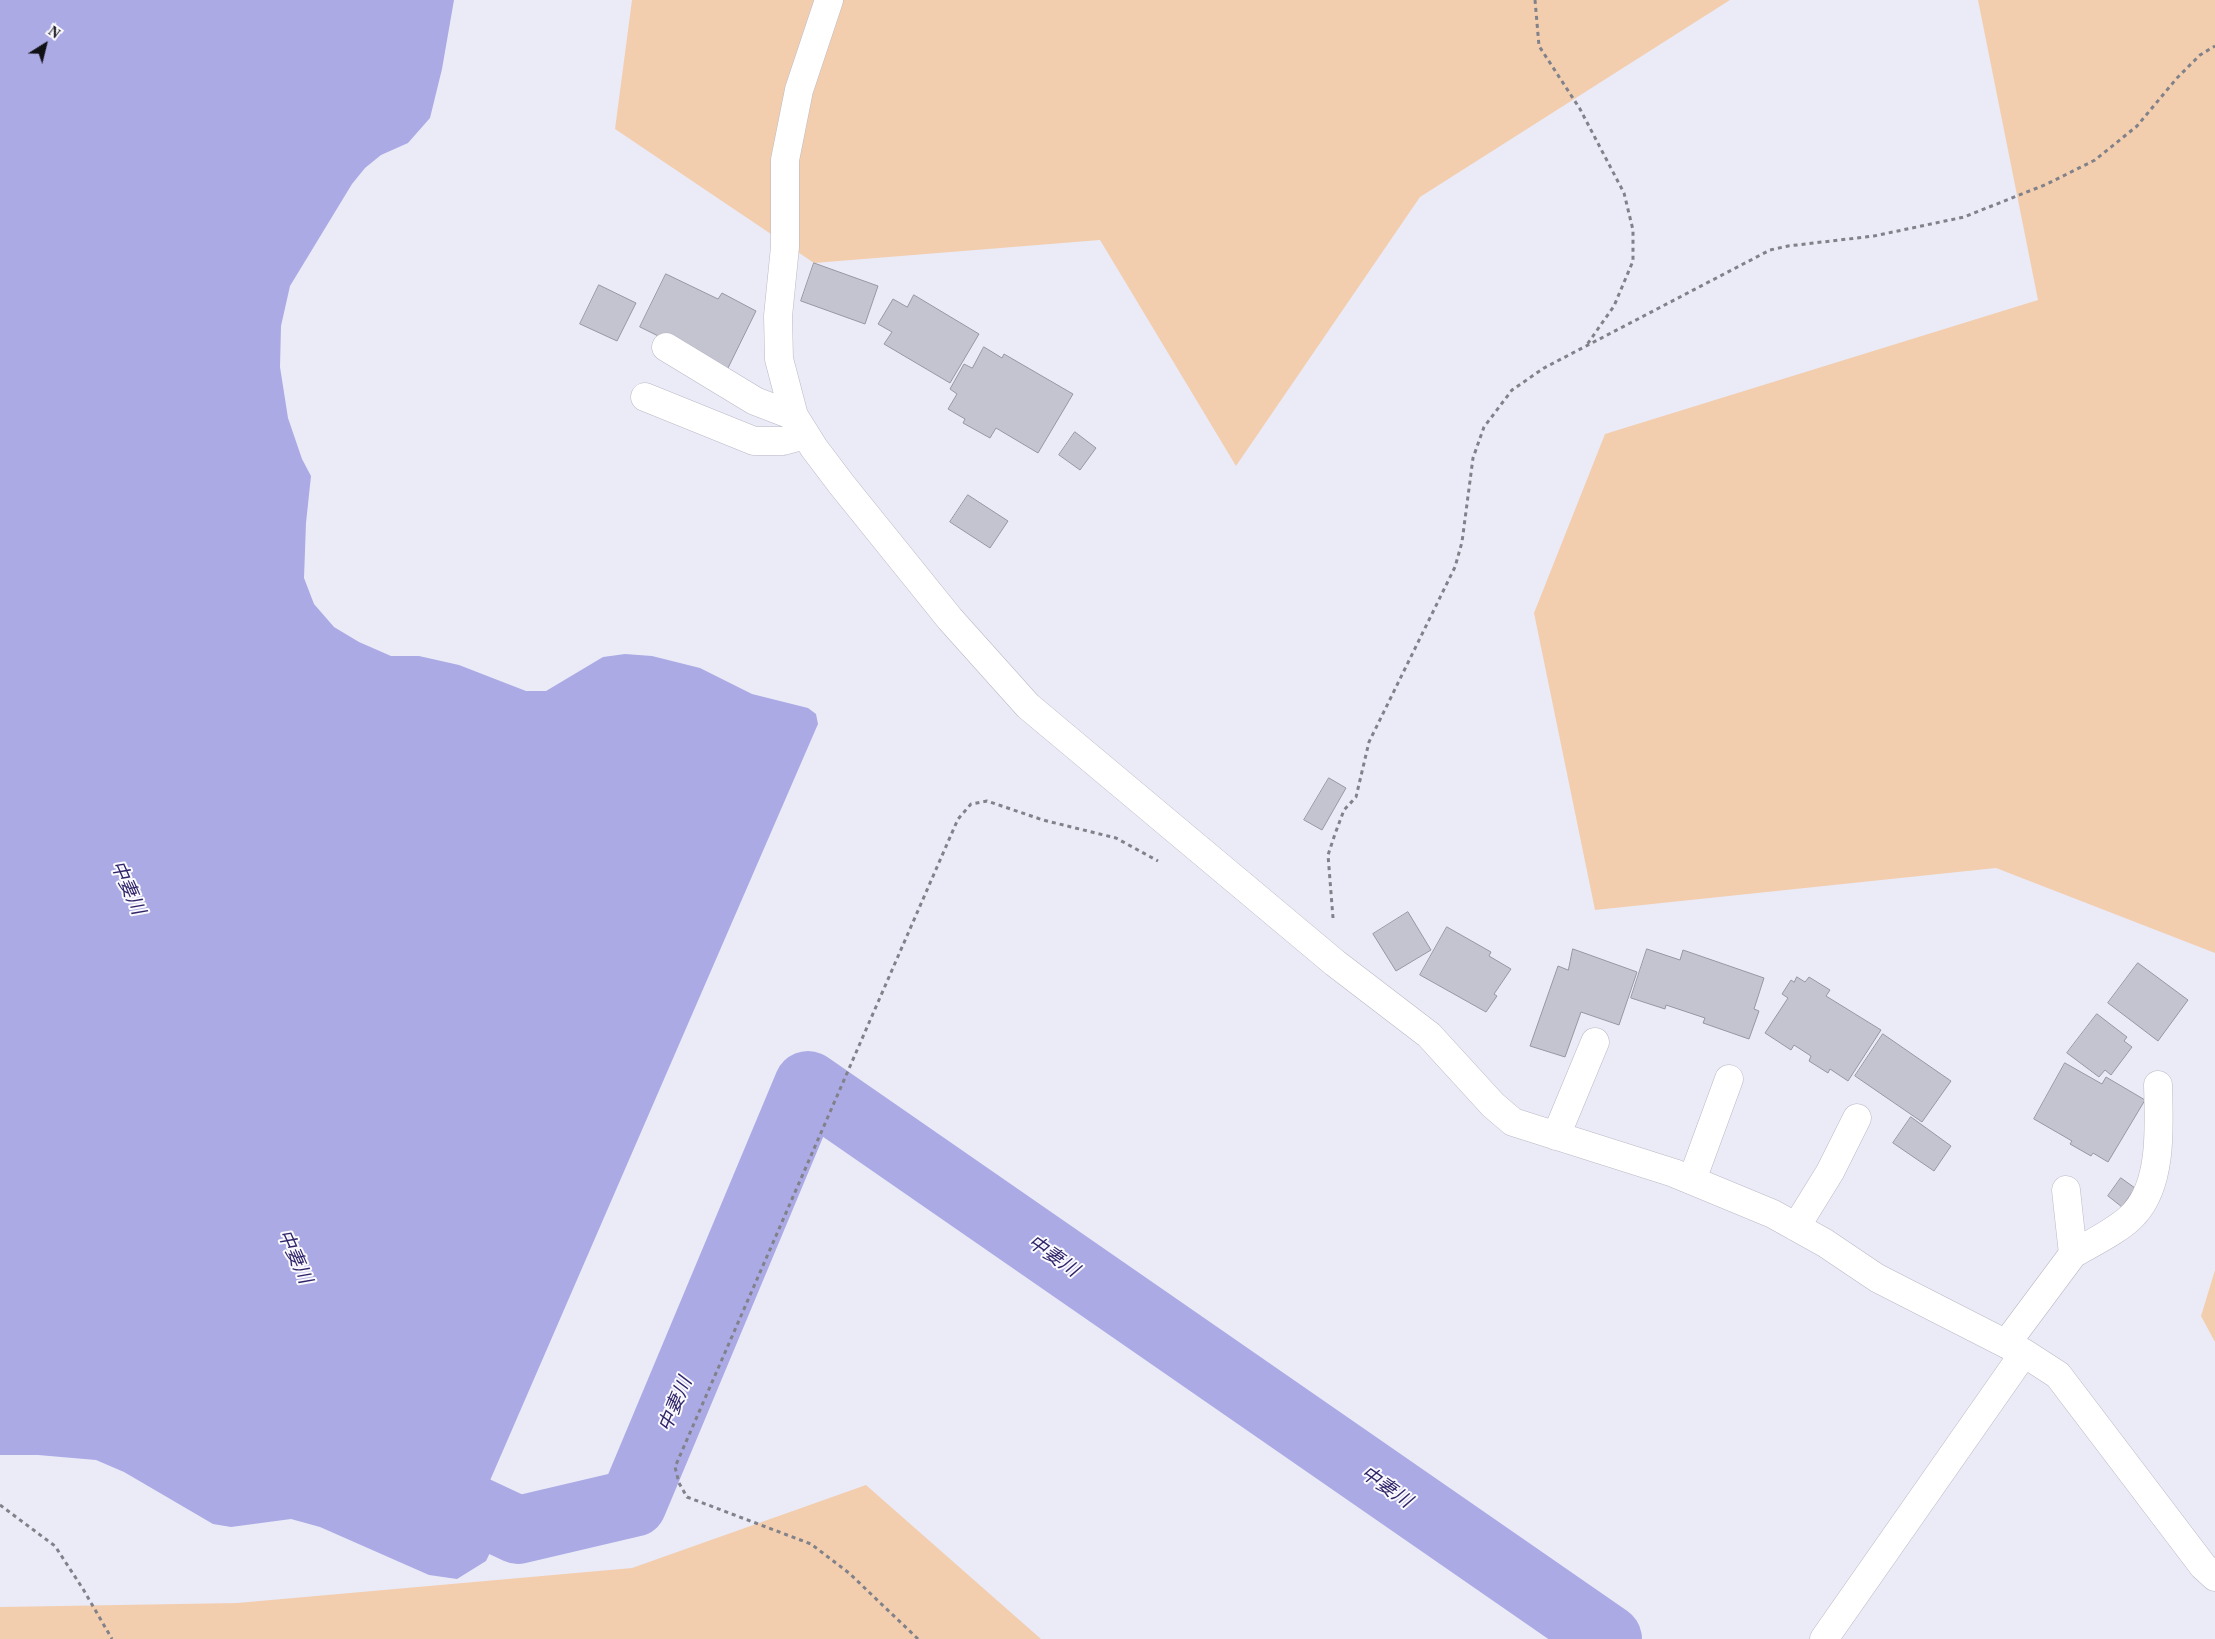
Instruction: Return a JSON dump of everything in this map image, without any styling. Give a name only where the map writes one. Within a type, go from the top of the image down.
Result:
[{"type":"street","points":[[829,0],[799,90],[785,160],[785,247],[778,316],[780,359],[799,425],[842,485],[950,619],[1028,706],[1335,963],[1429,1035],[1493,1105],[1513,1122],[1692,1180],[1773,1214],[1825,1243],[1877,1278],[2015,1349],[2058,1375],[2203,1566],[2215,1577]]},
{"type":"street","points":[[666,347],[755,401],[799,425]]},
{"type":"street","points":[[645,397],[754,441],[783,441],[799,425]]},
{"type":"street","points":[[1556,1136],[1595,1042]]},
{"type":"street","points":[[1692,1180],[1729,1079]]},
{"type":"street","points":[[1824,1639],[2015,1349],[2073,1254],[2105,1236],[2134,1214],[2148,1191],[2159,1146],[2158,1085]]},
{"type":"street","points":[[1796,1227],[1830,1172],[1857,1118]]},
{"type":"street","points":[[2066,1190],[2073,1254]]},
{"type":"path","points":[[1535,0],[1539,46],[1580,109],[1624,193],[1634,230],[1633,261],[1614,306],[1586,347]]},
{"type":"path","points":[[1335,963],[1328,855],[1344,810],[1356,797],[1369,742],[1455,567],[1462,542],[1473,458],[1484,427],[1512,390],[1544,368],[1770,250],[1788,246],[1874,236],[1964,217],[2047,184],[2095,160],[2137,126],[2176,78],[2200,54],[2215,46]]},
{"type":"path","points":[[918,1639],[849,1573],[811,1544],[687,1497],[679,1483],[675,1467],[958,819],[971,804],[987,801],[1043,820],[1091,830],[1116,838],[1159,861]]},
{"type":"path","points":[[0,1505],[55,1546],[112,1639]]},
{"type":"shaded area","points":[[632,0],[1730,0],[1420,197],[1236,466],[1100,240],[814,263],[615,129]]},
{"type":"shaded area","points":[[1978,0],[2215,0],[2215,953],[1996,868],[1595,910],[1534,613],[1605,434],[2038,300]]},
{"type":"shaded area","points":[[2215,1270],[2215,1342],[2201,1316]]},
{"type":"shaded area","points":[[866,1485],[1041,1639],[0,1639],[0,1607],[237,1603],[632,1568]]},
{"type":"water","points":[[0,0],[454,0],[442,69],[430,118],[408,143],[381,155],[365,168],[352,184],[290,286],[281,326],[280,367],[288,418],[302,459],[311,476],[306,523],[304,578],[314,604],[334,627],[359,642],[391,656],[419,656],[459,665],[526,691],[546,691],[603,657],[625,654],[652,656],[700,668],[752,694],[808,708],[816,714],[818,724],[485,1492],[497,1538],[486,1561],[457,1579],[429,1575],[320,1527],[291,1519],[231,1527],[213,1524],[124,1472],[96,1460],[38,1455],[0,1455]]},
{"type":"building","points":[[814,263],[878,286],[865,324],[801,301]]},
{"type":"building","points":[[666,274],[718,299],[722,293],[756,311],[727,370],[640,327]]},
{"type":"building","points":[[599,285],[636,303],[617,341],[580,324]]},
{"type":"building","points":[[914,295],[979,334],[950,383],[884,344],[892,332],[878,324],[893,299],[907,307]]},
{"type":"building","points":[[984,347],[1002,358],[1004,354],[1073,394],[1038,453],[996,428],[990,438],[963,423],[965,419],[948,409],[957,394],[950,389],[964,364],[972,368]]},
{"type":"building","points":[[1075,432],[1096,448],[1080,470],[1059,455]]},
{"type":"building","points":[[968,495],[1008,521],[990,548],[950,522]]},
{"type":"building","points":[[1329,778],[1346,788],[1322,830],[1304,820]]},
{"type":"building","points":[[1408,912],[1431,950],[1396,971],[1373,934]]},
{"type":"building","points":[[1447,927],[1491,952],[1489,956],[1511,969],[1494,994],[1497,996],[1486,1012],[1420,975]]},
{"type":"building","points":[[1573,949],[1637,972],[1619,1025],[1581,1012],[1565,1057],[1530,1046],[1558,966],[1568,970]]},
{"type":"building","points":[[1647,949],[1680,960],[1683,950],[1764,978],[1754,1009],[1759,1011],[1749,1039],[1703,1023],[1705,1018],[1666,1005],[1665,1009],[1631,998]]},
{"type":"building","points":[[2138,963],[2188,1000],[2158,1041],[2108,1003]]},
{"type":"building","points":[[1797,977],[1805,982],[1809,977],[1830,990],[1826,996],[1881,1030],[1848,1081],[1830,1069],[1828,1073],[1809,1061],[1811,1056],[1794,1045],[1791,1050],[1765,1033],[1788,998],[1782,994],[1791,980],[1794,982]]},
{"type":"building","points":[[2097,1014],[2127,1037],[2124,1041],[2132,1047],[2111,1075],[2105,1070],[2099,1077],[2067,1053]]},
{"type":"building","points":[[1883,1034],[1951,1081],[1922,1122],[1855,1076]]},
{"type":"building","points":[[2065,1063],[2102,1084],[2106,1077],[2145,1100],[2108,1162],[2093,1153],[2091,1156],[2070,1144],[2072,1141],[2034,1119]]},
{"type":"building","points":[[1911,1117],[1951,1146],[1934,1171],[1893,1143]]},
{"type":"building","points":[[2121,1178],[2135,1188],[2122,1207],[2108,1196]]},
{"type":"waterway","name":"中妻川","points":[[407,1478],[518,1530],[633,1503],[808,1085],[1608,1639]]}]
